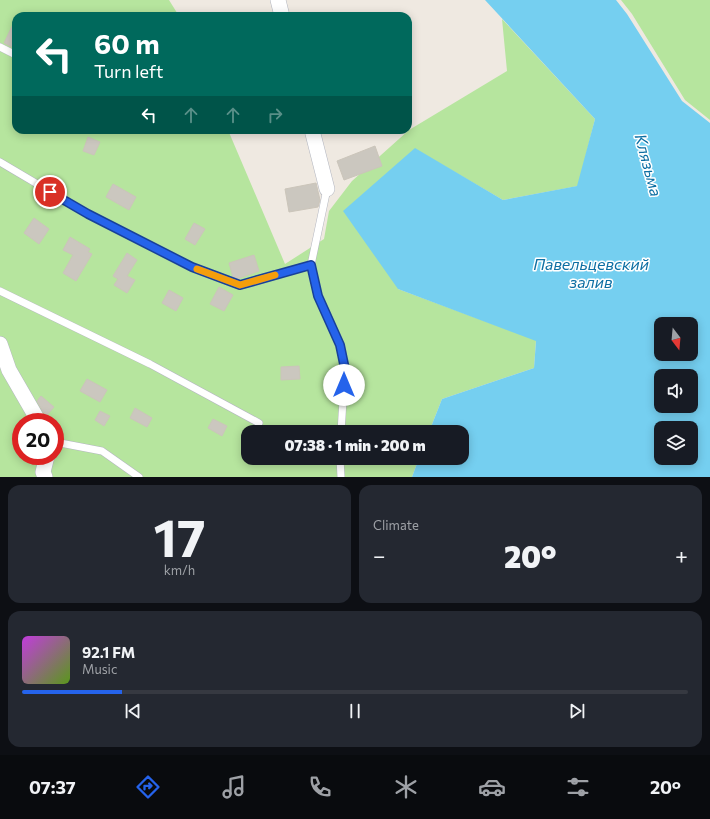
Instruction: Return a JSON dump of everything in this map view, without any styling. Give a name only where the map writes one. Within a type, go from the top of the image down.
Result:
[{"type":"street","points":[[278,0],[281,12]]},
{"type":"street","points":[[313,134],[327,189]]},
{"type":"street","points":[[0,344],[9,370],[34,413]]},
{"type":"street","points":[[45,465],[43,472],[45,477]]},
{"type":"lane","points":[[0,47],[12,53]]},
{"type":"lane","points":[[0,162],[88,214],[192,267],[240,285],[311,265]]},
{"type":"lane","points":[[327,189],[311,265],[318,296],[340,345],[345,369],[341,425]]},
{"type":"lane","points":[[0,291],[150,364],[259,423]]},
{"type":"lane","points":[[64,444],[102,451],[139,477]]},
{"type":"lane","points":[[340,465],[341,477]]},
{"type":"green space","points":[[0,0],[169,0],[176,12],[12,12],[12,134],[230,134],[285,264],[324,239],[329,211],[352,181],[405,134],[412,134],[412,128],[507,71],[502,19],[595,119],[578,186],[503,200],[415,149],[398,289],[536,340],[534,368],[442,399],[432,425],[241,425],[241,465],[416,465],[412,477],[0,477]]},
{"type":"green space","points":[[621,0],[710,0],[710,120],[685,100],[632,14]]},
{"type":"water","name":"Павельцевский залив","points":[[485,0],[616,0],[627,14],[682,101],[710,123],[710,477],[412,477],[416,465],[469,465],[469,425],[432,425],[442,399],[534,368],[536,341],[398,289],[343,211],[415,148],[503,200],[577,186],[595,119]]},
{"type":"building","points":[[12,26],[12,47],[4,43]]},
{"type":"building","points":[[88,137],[100,142],[94,155],[83,151]]},
{"type":"building","points":[[375,146],[382,166],[344,180],[337,161]]},
{"type":"building","points":[[316,183],[320,200],[318,207],[289,212],[285,189]]},
{"type":"building","points":[[113,184],[136,197],[129,210],[106,197]]},
{"type":"building","points":[[34,218],[49,229],[39,244],[24,233]]},
{"type":"building","points":[[194,223],[205,229],[195,245],[185,239]]},
{"type":"building","points":[[70,237],[90,249],[88,252],[92,254],[76,281],[63,273],[73,255],[63,250]]},
{"type":"building","points":[[127,253],[137,260],[127,276],[135,280],[127,293],[114,285],[118,279],[113,276]]},
{"type":"building","points":[[254,255],[259,271],[237,279],[233,277],[229,263]]},
{"type":"building","points":[[219,287],[233,295],[224,311],[210,304]]},
{"type":"building","points":[[169,290],[183,298],[176,311],[162,303]]},
{"type":"building","points":[[299,366],[300,379],[281,380],[281,367]]},
{"type":"building","points":[[87,379],[107,390],[100,402],[80,391]]},
{"type":"building","points":[[41,396],[54,407],[49,413],[44,413],[37,401]]},
{"type":"building","points":[[135,408],[152,418],[147,427],[130,418]]},
{"type":"building","points":[[100,411],[110,416],[104,426],[95,420]]},
{"type":"building","points":[[213,419],[227,426],[222,436],[208,428]]},
{"type":"slow traffic","points":[[197,269],[240,285],[275,275]]},
{"type":"route","points":[[50,192],[88,214],[192,267],[240,285],[311,265],[318,296],[340,345],[345,369],[344,385]]},
{"type":"water label","name":"Клязьма","points":[[649,165]]}]
